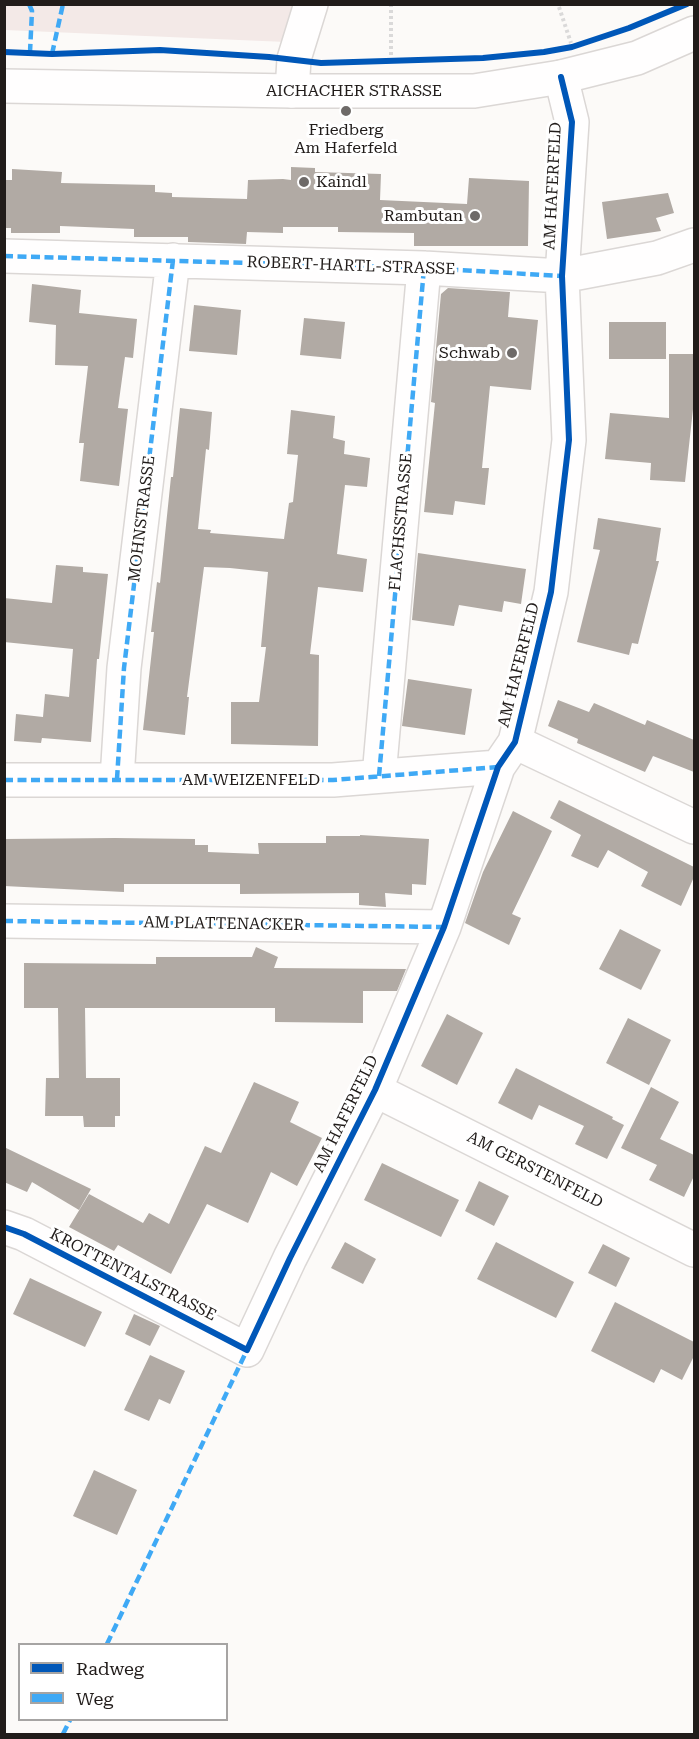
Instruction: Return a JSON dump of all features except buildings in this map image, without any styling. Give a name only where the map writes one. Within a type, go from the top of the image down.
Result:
[{"type":"street","points":[[292,91],[294,59],[311,4]]},
{"type":"street","name":"AICHACHER STRASSE","points":[[4,86],[292,91],[474,91],[566,62],[637,58],[694,33]]},
{"type":"street","name":"AM HAFERFELD","points":[[247,1350],[290,1258],[375,1090],[444,927],[506,755],[551,592],[569,440],[562,276],[572,123],[566,62]]},
{"type":"street","name":"ROBERT-HARTL-STRASSE","points":[[4,256],[424,268],[562,276],[657,258],[694,245]]},
{"type":"street","name":"MOHNSTRASSE","points":[[117,779],[124,668],[173,260]]},
{"type":"street","name":"FLACHSSTRASSE","points":[[379,776],[424,268]]},
{"type":"street","name":"AM WEIZENFELD","points":[[4,780],[333,780],[379,776],[506,755],[694,827]]},
{"type":"street","name":"AM PLATTENACKER","points":[[4,921],[444,927]]},
{"type":"street","name":"AM GERSTENFELD","points":[[375,1090],[694,1250]]},
{"type":"street","name":"KROTTENTALSTRASSE","points":[[4,1227],[24,1234],[247,1350]]},
{"type":"path","points":[[391,4],[391,61]]},
{"type":"path","points":[[559,7],[566,62]]},
{"type":"shaded area","points":[[5,5],[296,5],[286,42],[5,30]]},
{"type":"marked path","points":[[29,4],[32,11],[30,52]]},
{"type":"marked path","points":[[52,54],[63,4]]},
{"type":"marked path","points":[[4,256],[424,268],[562,276]]},
{"type":"marked path","points":[[117,779],[124,668],[173,260]]},
{"type":"marked path","points":[[379,776],[424,268]]},
{"type":"marked path","points":[[4,780],[333,780],[498,767]]},
{"type":"marked path","points":[[4,921],[444,927]]},
{"type":"marked path","points":[[107,1643],[247,1350]]},
{"type":"marked path","points":[[63,1734],[70,1721]]},
{"type":"cycle path","points":[[4,52],[52,54],[160,50],[321,63],[483,58],[572,47],[629,28],[687,4]]},
{"type":"cycle path","points":[[4,1227],[24,1234],[247,1350],[290,1258],[375,1090],[444,927],[498,767],[515,742],[551,592],[569,440],[562,276],[572,122],[561,77]]},
{"type":"place","name":"Friedberg Am Haferfeld","points":[[346,111]]},
{"type":"place","name":"Kaindl","points":[[304,182]]},
{"type":"place","name":"Rambutan","points":[[475,216]]},
{"type":"place","name":"Schwab","points":[[512,353]]}]
